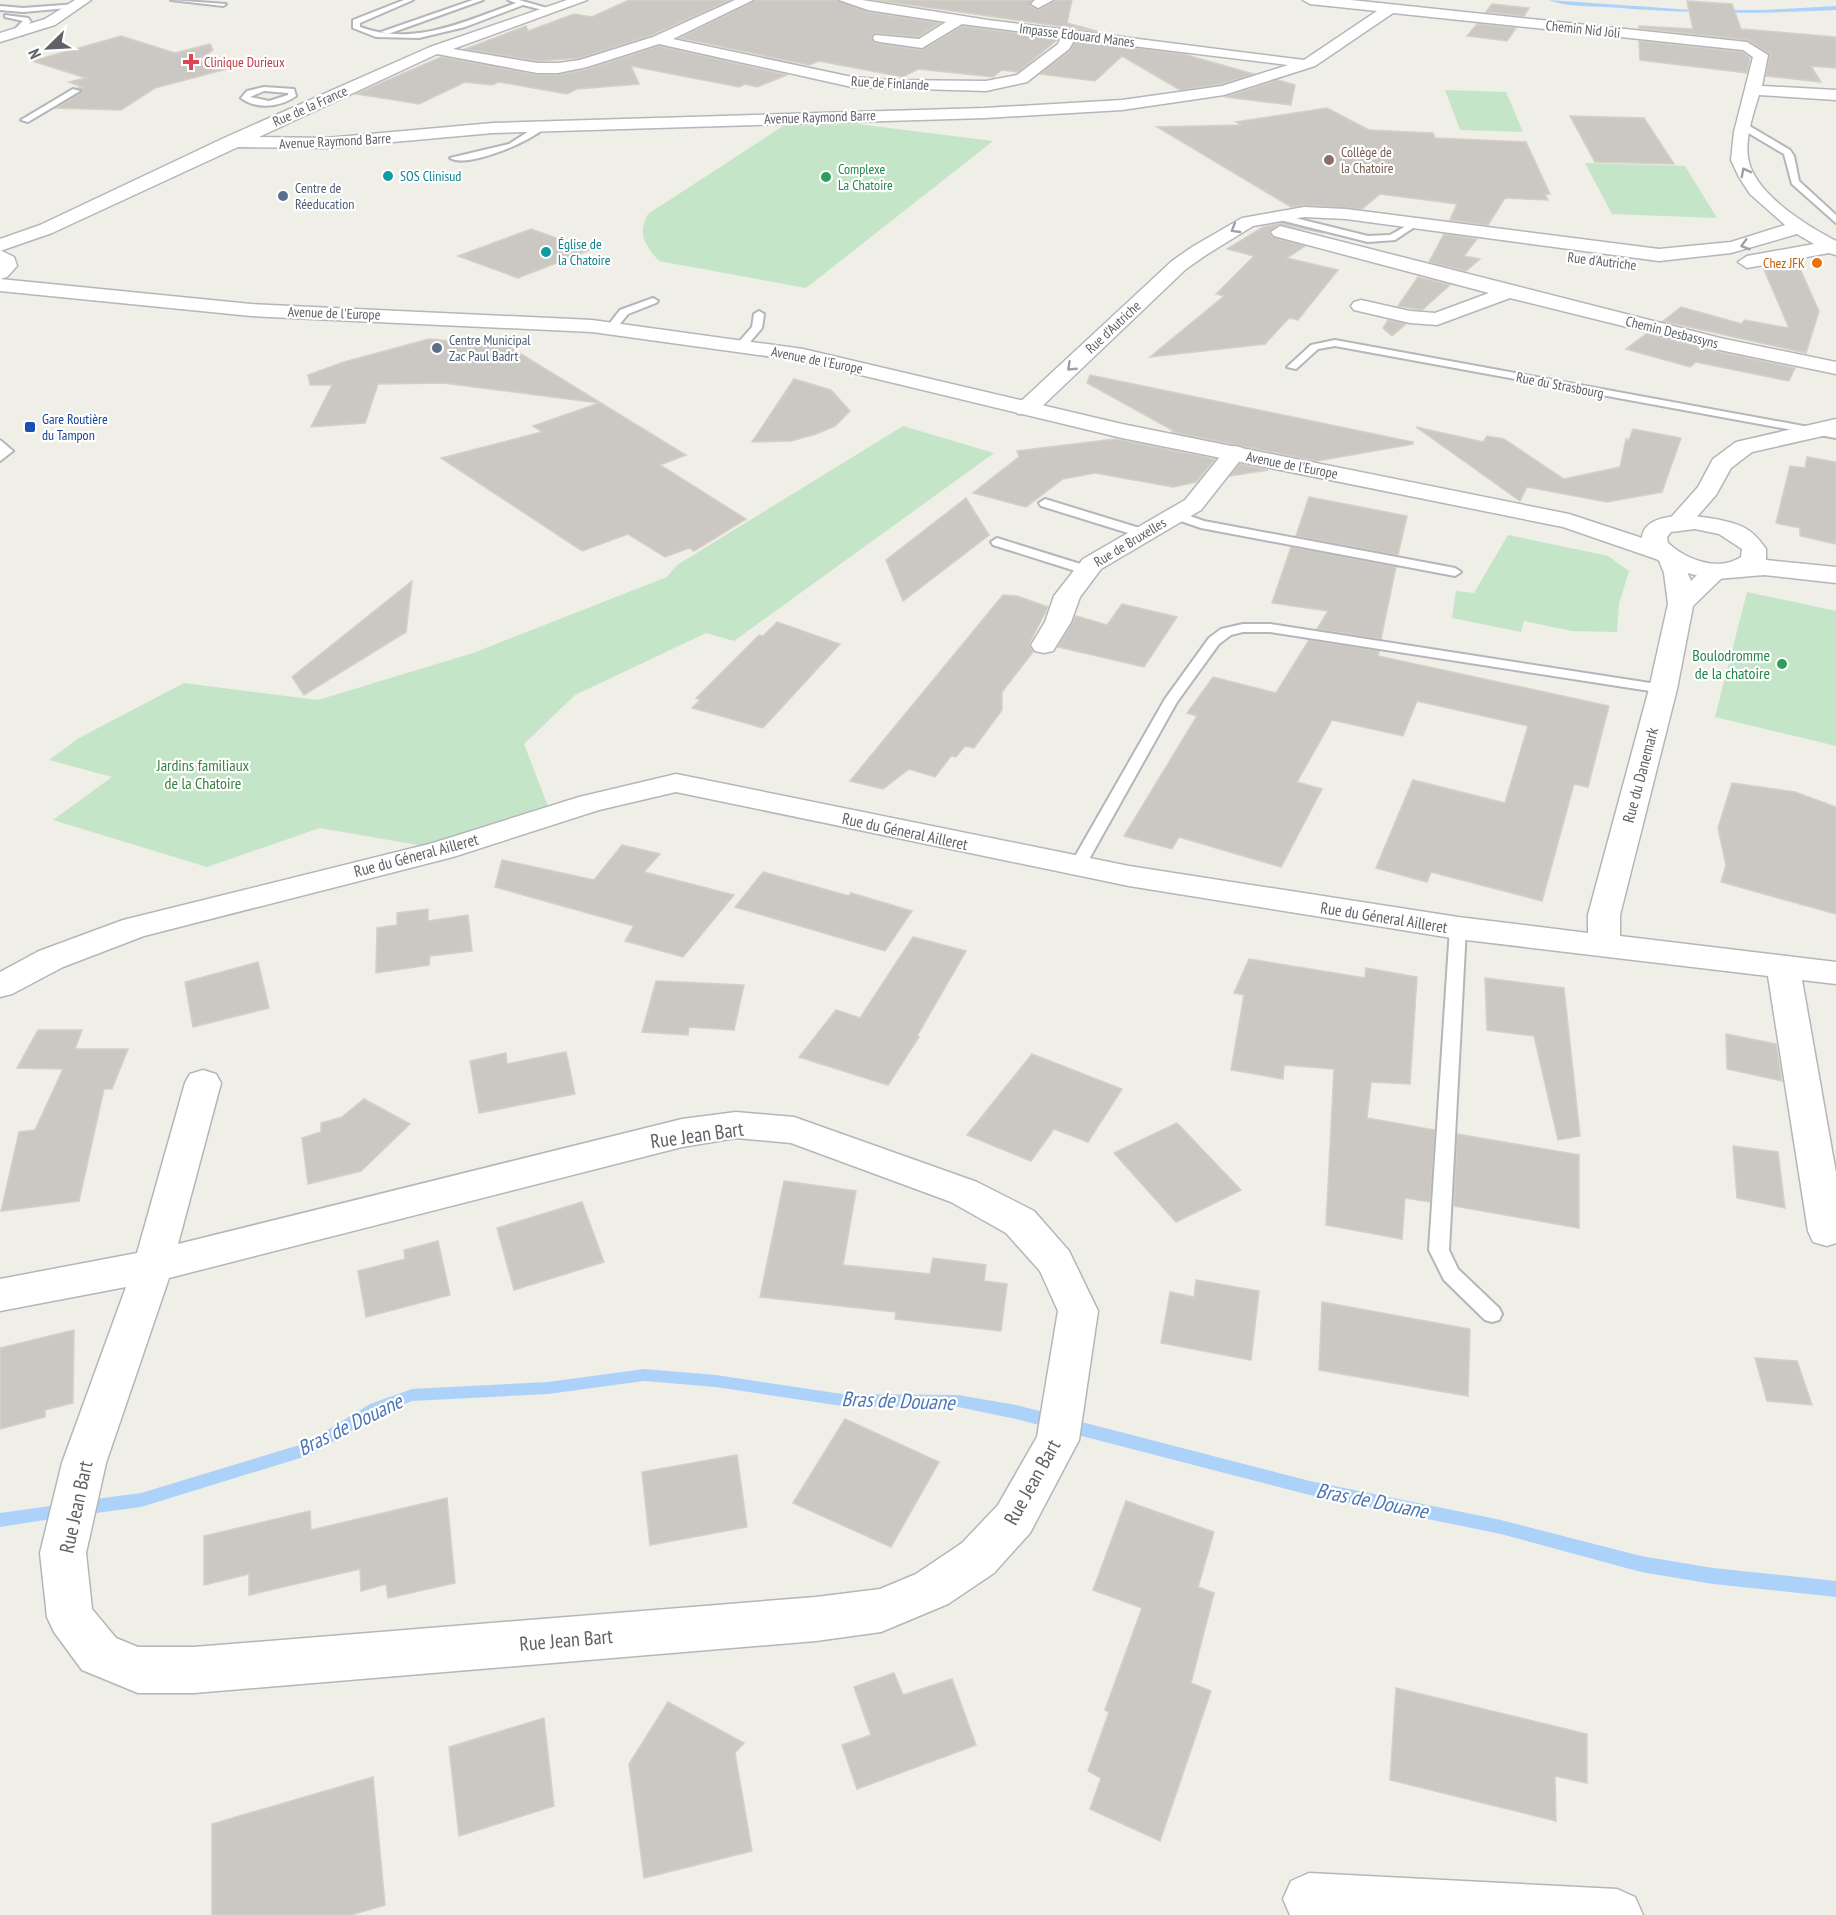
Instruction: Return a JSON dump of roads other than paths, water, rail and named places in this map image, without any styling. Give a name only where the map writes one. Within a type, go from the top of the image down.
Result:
[{"type":"street","name":"Rue de la France","points":[[3,260],[46,229],[305,108],[435,50],[579,0]]},
{"type":"street","name":"Rue de Finlande","points":[[435,50],[537,68],[558,68],[582,64],[658,40],[746,0]]},
{"type":"street","name":"Impasse Edouard Manes","points":[[846,0],[868,6],[1070,34],[1310,63]]},
{"type":"street","name":"Chemin Nid Joli","points":[[1310,0],[1737,43],[1760,52],[1766,72],[1751,90]]},
{"type":"street","points":[[0,38],[51,22],[80,3]]},
{"type":"street","name":"Avenue Raymond Barre","points":[[230,142],[326,143],[543,126],[985,113],[1122,105],[1224,90],[1310,63],[1390,9]]},
{"type":"street","points":[[880,38],[922,44],[960,19]]},
{"type":"street","name":"Rue de Finlande","points":[[658,40],[852,82],[890,85],[986,86],[1022,79],[1064,46],[1070,34]]},
{"type":"street","points":[[1834,248],[1757,195],[1740,163],[1743,126],[1751,90],[1836,95]]},
{"type":"street","name":"Rue d'Autriche","points":[[1026,409],[1179,265],[1248,222],[1278,224],[1304,212],[1375,217],[1659,255],[1696,255],[1740,248],[1800,226]]},
{"type":"street","name":"Rue d'Autriche","points":[[1375,217],[1388,224],[1565,257],[1654,267],[1709,267],[1834,248]]},
{"type":"street","name":"Chemin Desbassyns","points":[[1278,224],[1509,292],[1720,344],[1836,368]]},
{"type":"street","name":"Avenue de l'Europe","points":[[3,260],[52,289]]},
{"type":"street","name":"Avenue de l'Europe","points":[[0,285],[251,310],[490,320],[610,328],[803,355],[1026,409],[1569,521],[1666,555],[1691,567],[1737,563]]},
{"type":"street","points":[[1361,306],[1401,316],[1437,319],[1509,292]]},
{"type":"street","points":[[1671,524],[1708,490],[1721,464],[1744,447],[1836,426]]},
{"type":"street","name":"Rue de Bruxelles","points":[[1044,645],[1058,622],[1067,596],[1086,570],[1142,533],[1193,505],[1235,453]]},
{"type":"street","points":[[1681,604],[1737,563],[1746,539],[1717,520],[1712,511],[1708,490]]},
{"type":"street","name":"Avenue de l'Europe","points":[[1569,521],[1712,525],[1729,530]]},
{"type":"street","name":"Rue du Danemark","points":[[1604,947],[1604,915],[1663,689],[1681,604],[1677,573],[1666,555],[1653,541],[1654,535],[1671,524]]},
{"type":"street","points":[[1737,563],[1836,574]]},
{"type":"street","name":"Rue du Géneral Ailleret","points":[[0,986],[51,959],[134,928],[442,850],[590,803],[676,783],[1077,867],[1458,928],[1836,973]]},
{"type":"street","points":[[1783,967],[1827,1231]]},
{"type":"street","name":"Rue Jean Bart","points":[[0,1295],[153,1266],[682,1133],[736,1125],[794,1130],[964,1192],[1020,1222],[1055,1262],[1078,1311],[1058,1440],[1014,1519],[978,1558],[932,1589],[881,1610],[816,1619],[205,1670],[138,1670],[99,1654],[70,1617],[63,1552],[84,1463],[153,1266],[203,1083]]},
{"type":"street","points":[[1309,1899],[1618,1915]]},
{"type":"lane","points":[[174,0],[223,4]]},
{"type":"lane","points":[[410,0],[356,22],[357,28],[376,35],[426,35],[523,3]]},
{"type":"lane","points":[[376,35],[480,0]]},
{"type":"lane","points":[[510,0],[551,10]]},
{"type":"lane","points":[[0,8],[22,10],[80,3]]},
{"type":"lane","points":[[0,15],[26,19],[27,22],[19,29],[20,33]]},
{"type":"lane","points":[[282,101],[292,96],[291,92],[264,90],[250,93],[245,98],[252,102],[282,101],[305,108]]},
{"type":"lane","points":[[25,120],[76,91]]},
{"type":"lane","points":[[454,158],[498,152],[543,126]]},
{"type":"lane","points":[[1743,126],[1787,152],[1790,156],[1795,182],[1836,220]]},
{"type":"lane","points":[[1278,224],[1368,239],[1392,238],[1408,228]]},
{"type":"lane","points":[[610,328],[624,312],[653,302]]},
{"type":"lane","points":[[741,346],[757,328],[759,314]]},
{"type":"lane","name":"Rue du Strasbourg","points":[[1292,367],[1315,347],[1335,343],[1836,435]]},
{"type":"lane","points":[[0,443],[7,451],[0,459]]},
{"type":"lane","points":[[1045,503],[1142,533]]},
{"type":"lane","points":[[1176,515],[1202,524],[1455,572]]},
{"type":"lane","points":[[997,542],[1086,570]]},
{"type":"lane","points":[[1077,867],[1170,702],[1214,641],[1226,632],[1243,628],[1270,628],[1663,689]]},
{"type":"lane","points":[[1458,928],[1439,1250],[1451,1274],[1492,1314]]},
{"type":"waterway","points":[[1551,0],[1693,11],[1836,8]]},
{"type":"waterway","name":"Bras de Douane","points":[[81,1508],[141,1500],[310,1448],[375,1409],[412,1395],[548,1388],[644,1375],[716,1381],[842,1400],[958,1401],[1016,1412],[1310,1488],[1501,1527],[1641,1564],[1713,1576],[1836,1589]]},
{"type":"waterway","name":"Bras de Douane","points":[[0,1520],[64,1511]]},
{"type":"place","name":"Clinique Durieux","points":[[191,62]]},
{"type":"place","name":"Collège de la Chatoire","points":[[1329,160]]},
{"type":"place","name":"SOS Clinisud","points":[[388,176]]},
{"type":"place","name":"Complexe La Chatoire","points":[[826,177]]},
{"type":"place","name":"Centre de Réeducation","points":[[283,196]]},
{"type":"place","name":"Église de la Chatoire","points":[[546,252]]},
{"type":"place","name":"Chez JFK","points":[[1817,263]]},
{"type":"place","name":"Centre Municipal Zac Paul Badrt","points":[[437,348]]},
{"type":"place","name":"Gare Routière du Tampon","points":[[30,427]]},
{"type":"place","name":"Boulodromme de la chatoire","points":[[1782,664]]},
{"type":"park label","name":"Jardins familiaux de la Chatoire","points":[[203,774]]}]
